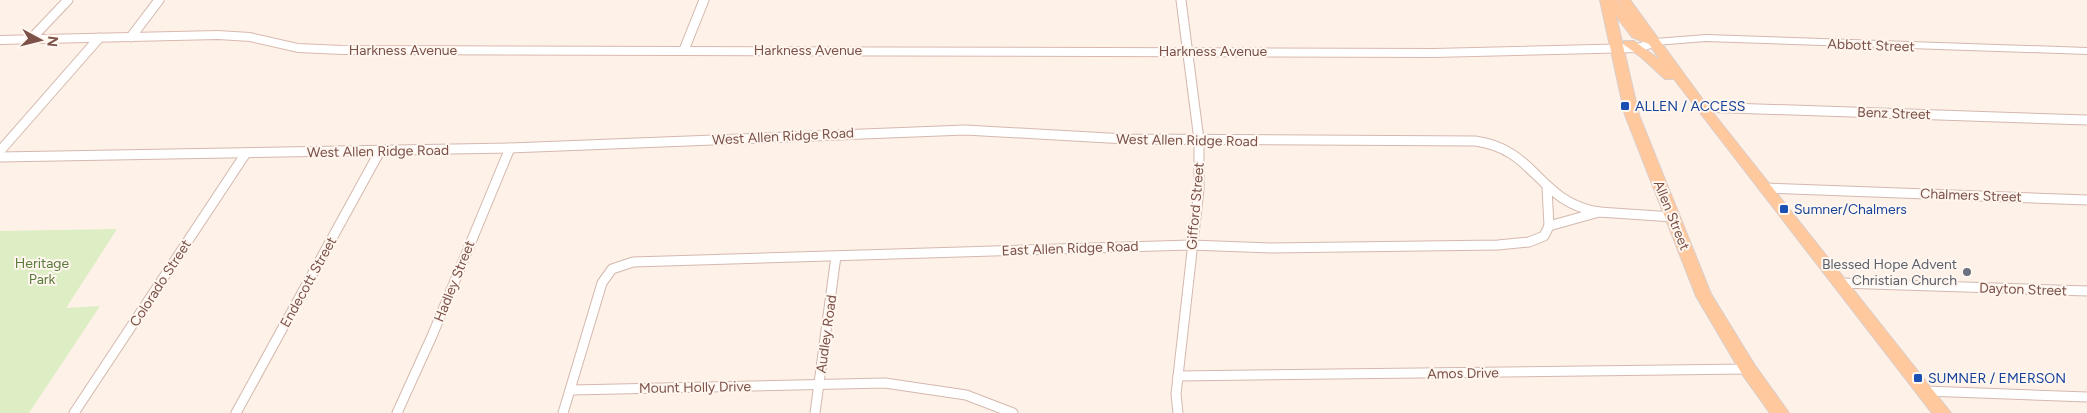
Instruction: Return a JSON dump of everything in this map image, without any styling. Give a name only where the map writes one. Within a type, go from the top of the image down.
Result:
[{"type":"main road","points":[[1608,0],[1636,34],[1655,42]]},
{"type":"main road","name":"Allen Street","points":[[1608,0],[1628,47],[1630,109],[1704,296],[1748,369],[1780,413]]},
{"type":"main road","points":[[1624,0],[1701,107],[1942,413]]},
{"type":"main road","name":"Harkness Avenue","points":[[0,40],[239,36],[298,48],[342,50],[1434,53],[1575,51],[1628,47],[1655,42]]},
{"type":"main road","points":[[1628,47],[1656,62],[1701,107]]},
{"type":"street","points":[[31,39],[68,0]]},
{"type":"street","points":[[131,37],[159,0]]},
{"type":"street","points":[[684,50],[704,0]]},
{"type":"street","name":"Gifford Street","points":[[1178,413],[1176,394],[1191,245],[1199,189],[1199,140],[1181,0]]},
{"type":"street","points":[[0,152],[99,38]]},
{"type":"street","name":"Abbott Street","points":[[1655,42],[1706,38],[2087,51]]},
{"type":"street","name":"Benz Street","points":[[1701,107],[2087,120]]},
{"type":"street","name":"West Allen Ridge Road","points":[[0,157],[510,148],[904,130],[965,130],[1126,140],[1484,142],[1503,147],[1519,157],[1547,188],[1567,202],[1599,212]]},
{"type":"street","name":"Hadley Street","points":[[397,413],[432,336],[510,148]]},
{"type":"street","name":"Endecott Street","points":[[236,413],[380,151]]},
{"type":"street","name":"Colorado Street","points":[[74,413],[246,153]]},
{"type":"street","points":[[1547,188],[1548,226]]},
{"type":"street","name":"Chalmers Street","points":[[1764,188],[2087,200]]},
{"type":"street","name":"East Allen Ridge Road","points":[[563,413],[572,390],[602,283],[609,272],[616,266],[634,262],[1191,245],[1272,248],[1506,244],[1540,238],[1546,233],[1548,226],[1599,212],[1673,217]]},
{"type":"street","name":"Audley Road","points":[[815,413],[836,256]]},
{"type":"street","name":"Dayton Street","points":[[1840,283],[2087,291]]},
{"type":"street","name":"Amos Drive","points":[[1178,376],[1748,369]]},
{"type":"street","name":"Mount Holly Drive","points":[[572,390],[885,383],[966,395],[1013,413]]},
{"type":"street","points":[[1925,391],[2087,397]]},
{"type":"green space","name":"Heritage Park","points":[[117,229],[66,308],[100,306],[29,413],[0,413],[0,231]]},
{"type":"place","name":"ALLEN / ACCESS","points":[[1625,106]]},
{"type":"place","name":"Sumner/Chalmers","points":[[1784,209]]},
{"type":"place","name":"Blessed Hope Advent Christian Church","points":[[1967,272]]},
{"type":"place","name":"SUMNER / EMERSON","points":[[1918,378]]}]
